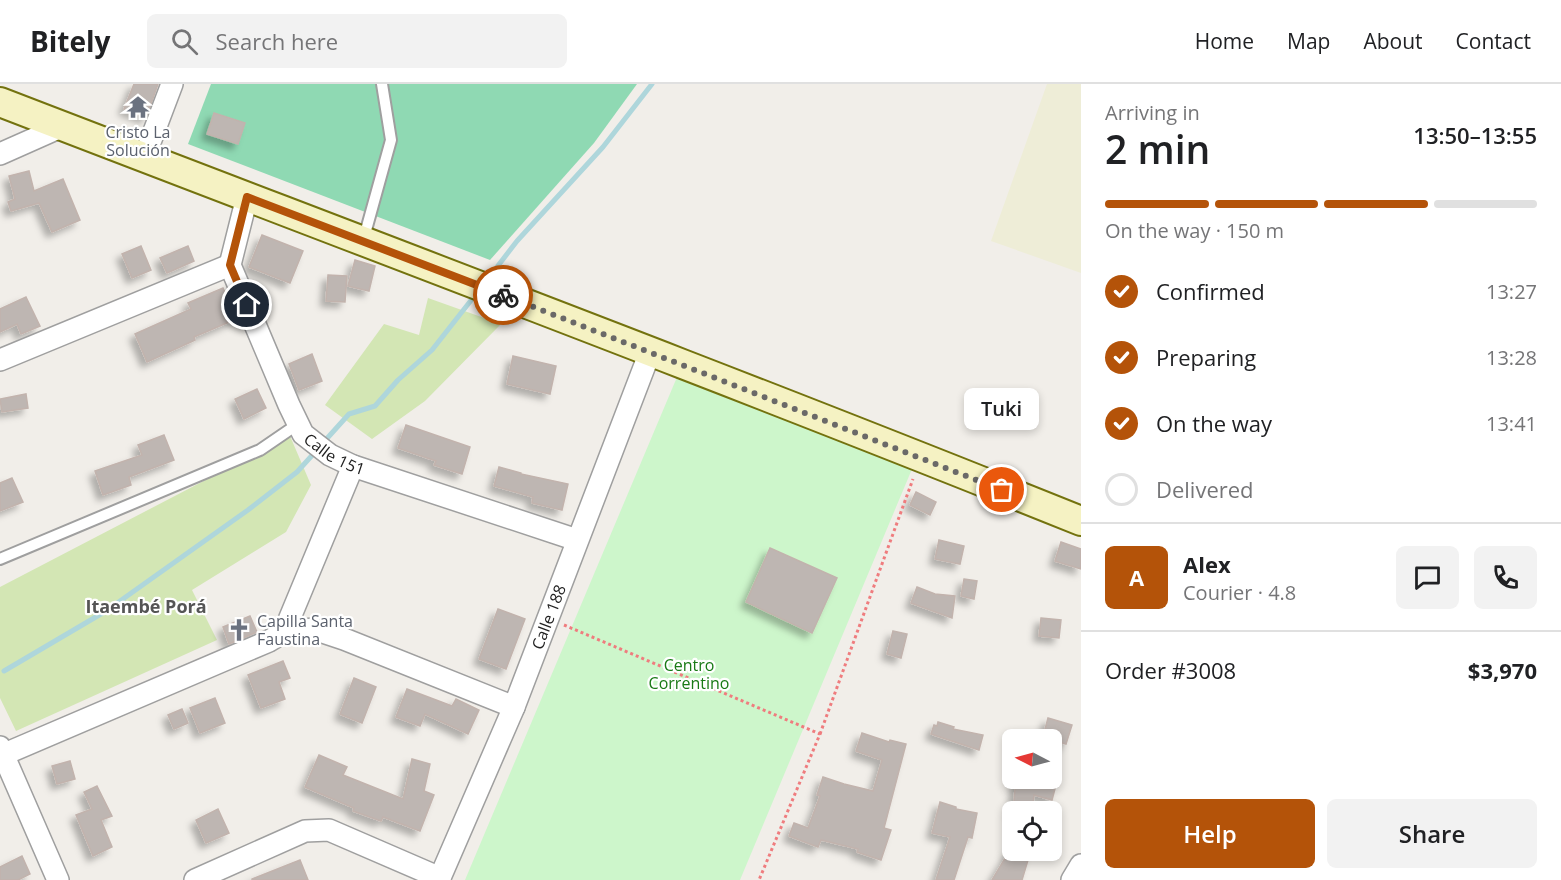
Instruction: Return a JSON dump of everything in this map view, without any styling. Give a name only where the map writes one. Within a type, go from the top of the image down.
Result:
[{"type":"main road","points":[[0,102],[650,352],[1081,521]]},
{"type":"street","points":[[144,158],[172,84]]},
{"type":"street","points":[[0,154],[63,126]]},
{"type":"street","points":[[0,360],[230,265],[247,197]]},
{"type":"street","name":"Calle 151","points":[[230,265],[300,429],[330,456],[352,466],[577,540]]},
{"type":"street","name":"Calle 188","points":[[440,879],[514,707],[650,352]]},
{"type":"street","points":[[284,632],[352,466]]},
{"type":"street","points":[[58,880],[1,752],[269,641],[284,632],[314,629],[324,632],[514,707]]},
{"type":"street","points":[[195,880],[305,831],[329,830],[440,879]]},
{"type":"street","points":[[1072,880],[1081,865]]},
{"type":"lane","points":[[363,242],[391,140],[382,84]]},
{"type":"lane","points":[[0,560],[260,450],[300,429]]},
{"type":"path","points":[[759,880],[820,734],[915,474],[923,458]]},
{"type":"path","points":[[548,619],[820,734]]},
{"type":"green space","points":[[211,84],[637,84],[594,143],[490,260],[188,144]]},
{"type":"green space","points":[[1047,84],[1081,84],[1081,273],[991,241]]},
{"type":"green space","points":[[428,298],[501,324],[425,401],[372,439],[325,405],[384,324],[419,335]]},
{"type":"green space","name":"Centro Correntino","points":[[680,370],[912,469],[740,880],[465,880]]},
{"type":"green space","points":[[290,436],[311,485],[286,532],[192,590],[217,640],[16,731],[0,698],[0,587]]},
{"type":"building","points":[[134,84],[158,84],[146,118],[124,109]]},
{"type":"building","points":[[214,113],[245,123],[238,144],[207,134]]},
{"type":"building","points":[[29,171],[34,191],[63,179],[80,220],[52,232],[39,203],[11,211],[8,202],[15,199],[9,176]]},
{"type":"building","points":[[262,235],[303,251],[290,283],[249,267]]},
{"type":"building","points":[[141,246],[151,270],[132,278],[122,254]]},
{"type":"building","points":[[188,246],[194,261],[167,273],[160,258]]},
{"type":"building","points":[[355,260],[375,266],[369,291],[348,286]]},
{"type":"building","points":[[328,275],[347,276],[345,302],[326,301]]},
{"type":"building","points":[[223,288],[236,319],[194,337],[195,340],[147,362],[135,334],[191,309],[188,303]]},
{"type":"building","points":[[26,297],[40,326],[21,334],[17,324],[0,332],[0,309]]},
{"type":"building","points":[[312,354],[322,381],[299,390],[289,364]]},
{"type":"building","points":[[513,356],[556,366],[550,394],[507,384]]},
{"type":"building","points":[[257,389],[266,408],[244,419],[235,399]]},
{"type":"building","points":[[26,394],[28,408],[2,412],[0,399]]},
{"type":"building","points":[[406,425],[470,447],[462,474],[434,465],[436,461],[398,448]]},
{"type":"building","points":[[164,435],[174,460],[129,477],[131,485],[103,495],[95,471],[142,455],[138,445]]},
{"type":"building","points":[[499,467],[568,484],[562,510],[532,503],[533,497],[494,486]]},
{"type":"building","points":[[12,478],[23,502],[0,511],[0,483]]},
{"type":"building","points":[[916,492],[936,502],[930,515],[910,505]]},
{"type":"building","points":[[939,540],[964,546],[960,564],[935,559]]},
{"type":"building","points":[[1061,542],[1081,549],[1081,569],[1055,561]]},
{"type":"building","points":[[770,548],[837,578],[812,633],[746,602]]},
{"type":"building","points":[[964,579],[977,581],[974,599],[961,596]]},
{"type":"building","points":[[917,587],[935,594],[955,596],[952,618],[911,603]]},
{"type":"building","points":[[498,609],[525,619],[506,669],[479,659]]},
{"type":"building","points":[[250,616],[257,632],[229,644],[223,627]]},
{"type":"building","points":[[1041,618],[1061,620],[1059,638],[1039,636]]},
{"type":"building","points":[[893,631],[907,634],[901,658],[887,654]]},
{"type":"building","points":[[283,661],[290,678],[279,682],[285,699],[261,708],[248,675]]},
{"type":"building","points":[[354,678],[376,687],[362,723],[340,714]]},
{"type":"building","points":[[407,689],[452,706],[456,699],[479,710],[468,734],[425,714],[420,726],[396,717]]},
{"type":"building","points":[[215,698],[225,723],[200,733],[190,708]]},
{"type":"building","points":[[182,709],[188,723],[174,729],[168,715]]},
{"type":"building","points":[[1048,718],[1072,725],[1066,744],[1062,743],[1062,729],[1045,729]]},
{"type":"building","points":[[938,722],[954,727],[953,729],[983,735],[979,750],[931,734],[934,725],[937,726]]},
{"type":"building","points":[[862,733],[889,742],[890,740],[906,744],[884,828],[891,830],[881,860],[857,852],[858,849],[821,840],[818,847],[789,836],[794,823],[808,828],[820,796],[817,795],[823,777],[873,791],[882,760],[856,751]]},
{"type":"building","points":[[319,755],[347,767],[343,775],[403,799],[412,759],[430,764],[424,791],[434,795],[420,831],[383,817],[381,821],[353,811],[354,808],[305,787]]},
{"type":"building","points":[[70,761],[75,779],[57,784],[52,766]]},
{"type":"building","points":[[97,786],[112,816],[101,820],[112,847],[93,856],[76,815],[92,809],[84,792]]},
{"type":"building","points":[[1015,789],[1055,789],[1052,800],[1034,795],[1033,801],[1014,801]]},
{"type":"building","points":[[940,802],[956,807],[956,809],[977,813],[972,838],[968,837],[954,880],[936,880],[950,837],[932,833]]},
{"type":"building","points":[[218,809],[229,833],[206,843],[196,820]]},
{"type":"building","points":[[22,856],[30,874],[18,880],[0,880],[0,867]]},
{"type":"building","points":[[300,860],[308,880],[252,880],[252,879]]},
{"type":"building","points":[[1003,861],[1028,861],[1022,880],[992,880]]},
{"type":"waterway","points":[[487,280],[517,241],[603,147],[652,84]]},
{"type":"waterway","points":[[322,444],[349,414],[375,406],[398,380],[432,350],[476,294]]},
{"type":"waterway","points":[[4,671],[106,611],[248,510],[297,472],[316,451]]},
{"type":"way so far","points":[[503,295],[1002,490]]},
{"type":"place","name":"Cristo La Solución","points":[[138,107]]},
{"type":"place","name":"Tuki","points":[[1002,490]]},
{"type":"place","name":"Capilla Santa Faustina","points":[[239,630]]},
{"type":"district","name":"Itaembé Porá","points":[[146,606]]},
{"type":"route","points":[[247,305],[230,265],[247,197],[503,295]]}]
